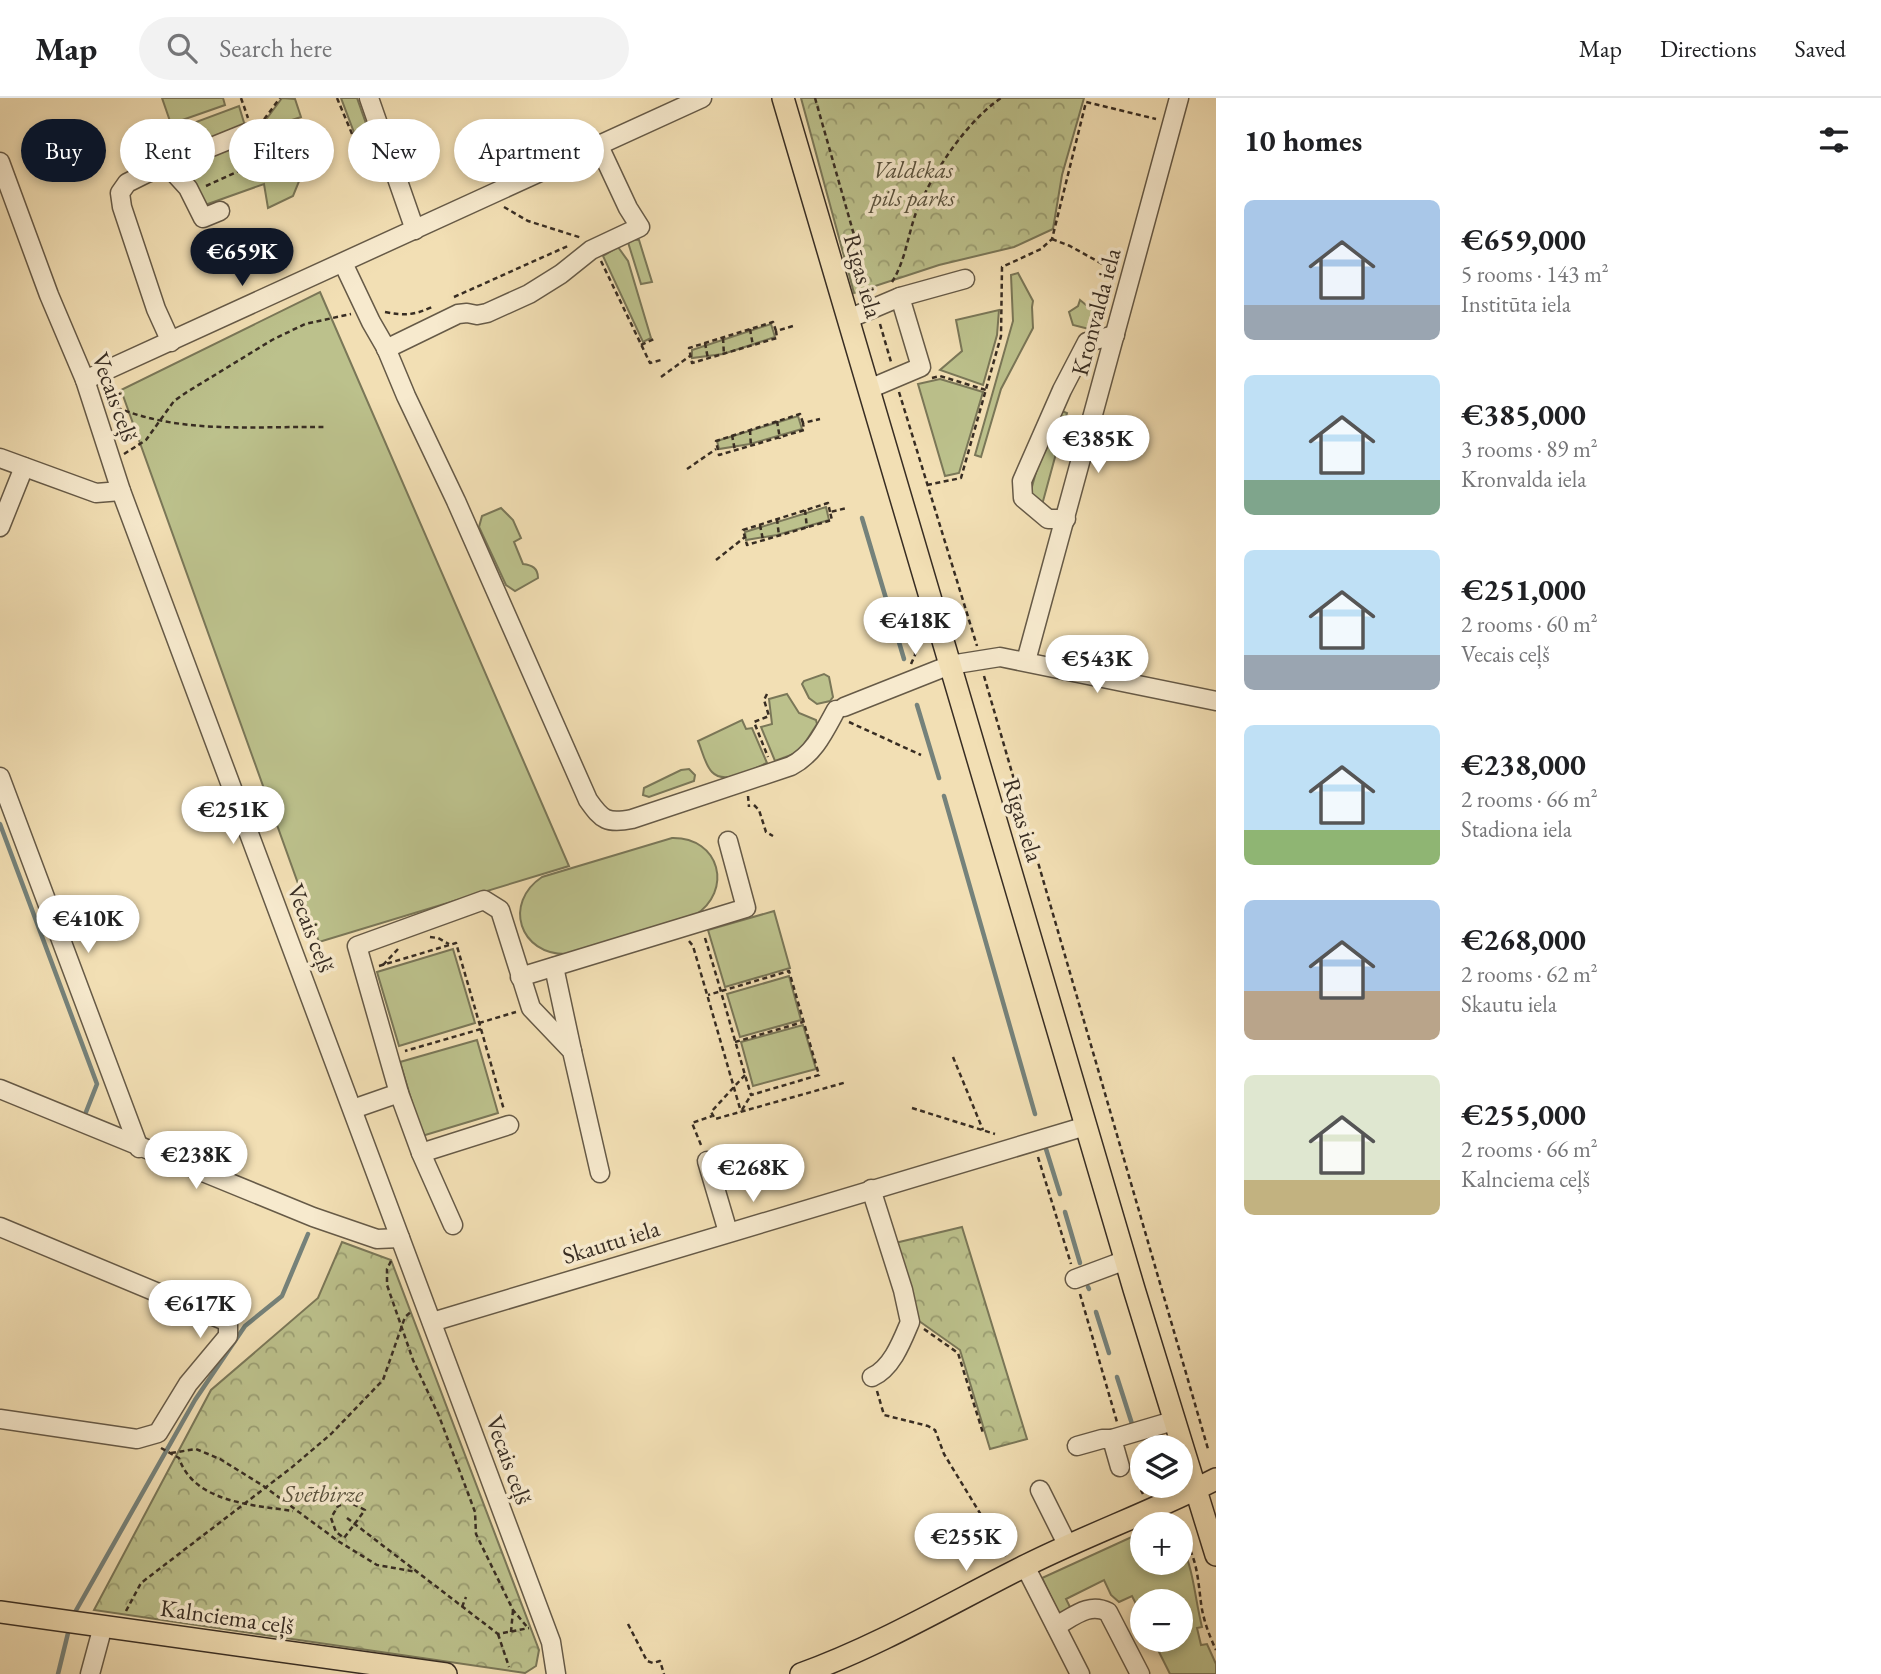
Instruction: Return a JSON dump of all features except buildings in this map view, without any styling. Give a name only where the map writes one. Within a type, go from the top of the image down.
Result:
[{"type":"main road","name":"Rīgas iela","points":[[783,98],[1173,1420],[1216,1555]]},
{"type":"main road","points":[[801,1674],[887,1636],[1025,1566],[1216,1479]]},
{"type":"main road","name":"Kalnciema ceļš","points":[[0,1612],[112,1623],[446,1674]]},
{"type":"street","points":[[369,98],[415,230]]},
{"type":"street","points":[[604,144],[702,98]]},
{"type":"street","name":"Kronvalda iela","points":[[1026,661],[1179,98]]},
{"type":"street","points":[[386,349],[458,314],[487,313],[529,294],[561,274],[591,250],[640,227],[604,157]]},
{"type":"street","name":"Vecais ceļš","points":[[0,162],[87,388],[121,491],[432,1322],[537,1629],[551,1642],[556,1674]]},
{"type":"street","points":[[129,182],[120,193],[121,207],[156,309],[171,342]]},
{"type":"street","points":[[183,182],[203,218],[220,211]]},
{"type":"street","points":[[87,388],[171,342],[520,182]]},
{"type":"street","points":[[343,263],[456,501],[582,788],[599,816],[608,821],[632,820],[791,766],[807,756],[838,711],[950,664],[981,665],[1000,657],[1216,699]]},
{"type":"street","points":[[848,319],[893,293],[965,279]]},
{"type":"street","points":[[869,389],[920,367],[893,293]]},
{"type":"street","points":[[1066,519],[1048,519],[1023,498],[1022,481],[1062,390],[1087,342],[1115,335]]},
{"type":"street","points":[[0,458],[96,493],[121,491]]},
{"type":"street","points":[[0,527],[23,467]]},
{"type":"street","points":[[0,776],[139,1148]]},
{"type":"street","points":[[520,976],[746,908],[728,841]]},
{"type":"street","points":[[453,1225],[421,1153],[399,1093],[357,946],[484,900],[500,910],[531,1008],[572,1051]]},
{"type":"street","points":[[554,967],[600,1173]]},
{"type":"street","points":[[0,1089],[139,1148],[339,1226],[377,1239],[401,1241]]},
{"type":"street","points":[[353,1110],[399,1093]]},
{"type":"street","points":[[421,1153],[509,1125]]},
{"type":"street","name":"Skautu iela","points":[[432,1322],[1086,1126]]},
{"type":"street","points":[[707,1161],[728,1232]]},
{"type":"street","points":[[871,1189],[910,1319],[907,1331],[891,1360],[881,1373],[872,1377]]},
{"type":"street","points":[[0,1227],[228,1322],[228,1336],[188,1384],[158,1433],[137,1439],[0,1419]]},
{"type":"street","points":[[1075,1279],[1126,1260]]},
{"type":"street","points":[[1077,1446],[1117,1438],[1173,1420]]},
{"type":"street","points":[[1117,1438],[1125,1468]]},
{"type":"street","points":[[1040,1490],[1068,1546]]},
{"type":"street","points":[[1025,1566],[1080,1674]]},
{"type":"street","points":[[1056,1626],[1094,1607],[1108,1612],[1140,1674]]},
{"type":"street","points":[[90,1674],[112,1623]]},
{"type":"path","points":[[262,119],[280,98]]},
{"type":"path","points":[[337,98],[348,124]]},
{"type":"path","points":[[816,104],[821,98]]},
{"type":"path","points":[[893,293],[894,280],[917,211],[936,175],[961,136],[1001,98]]},
{"type":"path","points":[[927,485],[961,478],[1001,336],[1002,267],[1041,249],[1052,239],[1086,102],[1172,123]]},
{"type":"path","points":[[201,188],[229,175]]},
{"type":"path","points":[[453,298],[567,246],[587,240],[528,221],[512,213],[492,195]]},
{"type":"path","points":[[1052,239],[1070,246],[1117,273]]},
{"type":"path","points":[[598,255],[650,363],[661,360]]},
{"type":"path","points":[[112,461],[146,440],[174,401],[272,340],[305,324],[366,311],[401,316],[415,315],[440,303]]},
{"type":"path","points":[[773,322],[777,338],[692,363],[689,348],[750,329],[773,322]]},
{"type":"path","points":[[776,331],[793,326]]},
{"type":"path","points":[[750,329],[752,346]]},
{"type":"path","points":[[723,338],[724,355]]},
{"type":"path","points":[[641,345],[654,340]]},
{"type":"path","points":[[705,343],[708,359]]},
{"type":"path","points":[[661,377],[690,356]]},
{"type":"path","points":[[919,363],[926,380],[940,376],[986,390]]},
{"type":"path","points":[[87,388],[118,408],[186,425],[324,427]]},
{"type":"path","points":[[800,414],[804,430],[719,455],[716,441],[778,421],[800,414]]},
{"type":"path","points":[[803,423],[820,419]]},
{"type":"path","points":[[778,421],[780,439]]},
{"type":"path","points":[[750,430],[751,447]]},
{"type":"path","points":[[732,436],[735,451]]},
{"type":"path","points":[[687,469],[717,447]]},
{"type":"path","points":[[828,503],[832,520],[747,545],[743,530],[805,510],[828,503]]},
{"type":"path","points":[[830,512],[847,508]]},
{"type":"path","points":[[805,510],[807,528]]},
{"type":"path","points":[[777,519],[779,536]]},
{"type":"path","points":[[760,525],[763,540]]},
{"type":"path","points":[[716,561],[745,537]]},
{"type":"path","points":[[910,666],[915,655],[915,642]]},
{"type":"path","points":[[981,665],[1208,1449]]},
{"type":"path","points":[[767,694],[764,700],[769,716],[754,722],[775,772]]},
{"type":"path","points":[[838,711],[921,755]]},
{"type":"path","points":[[754,805],[759,810],[766,832],[773,836]]},
{"type":"path","points":[[701,922],[751,1095]]},
{"type":"path","points":[[668,932],[670,941],[681,938],[689,940],[693,946],[741,1112]]},
{"type":"path","points":[[421,939],[438,938],[451,945]]},
{"type":"path","points":[[364,970],[456,943],[509,1125]]},
{"type":"path","points":[[383,965],[397,949],[405,945]]},
{"type":"path","points":[[708,995],[789,971],[819,1075],[751,1095],[741,1112]]},
{"type":"path","points":[[479,1023],[531,1008]]},
{"type":"path","points":[[735,1042],[804,1022]]},
{"type":"path","points":[[388,1056],[481,1029]]},
{"type":"path","points":[[953,1057],[983,1130]]},
{"type":"path","points":[[712,1116],[711,1112],[745,1075]]},
{"type":"path","points":[[707,1161],[692,1123],[847,1082]]},
{"type":"path","points":[[912,1108],[995,1134]]},
{"type":"path","points":[[1036,1148],[1075,1279],[1117,1438]]},
{"type":"path","points":[[401,1241],[387,1269],[387,1285],[413,1360],[439,1416],[475,1512],[475,1534],[513,1611],[537,1629]]},
{"type":"path","points":[[910,1319],[958,1353],[983,1433]]},
{"type":"path","points":[[112,1623],[141,1583],[331,1434],[383,1380],[402,1326]]},
{"type":"path","points":[[872,1377],[884,1415],[935,1430],[944,1454],[1006,1556]]},
{"type":"path","points":[[160,1448],[179,1458],[183,1469],[208,1492],[245,1504],[296,1511]]},
{"type":"path","points":[[171,1453],[196,1449],[220,1458],[265,1487],[338,1541],[377,1565],[418,1572]]},
{"type":"path","points":[[1125,1468],[1130,1475]]},
{"type":"path","points":[[338,1541],[344,1538],[365,1510],[352,1503],[338,1506],[331,1518],[336,1532],[344,1538]]},
{"type":"path","points":[[346,1518],[498,1634],[509,1667]]},
{"type":"path","points":[[1193,1558],[1205,1622],[1216,1650]]},
{"type":"path","points":[[462,1607],[466,1597]]},
{"type":"path","points":[[511,1632],[513,1611]]},
{"type":"path","points":[[628,1624],[648,1661],[660,1661],[664,1674]]},
{"type":"path","points":[[498,1634],[537,1629]]},
{"type":"green space","points":[[162,98],[223,98],[225,105],[185,119],[169,119]]},
{"type":"green space","points":[[282,98],[295,99],[301,117],[266,119]]},
{"type":"green space","points":[[341,98],[357,98],[364,119],[349,119]]},
{"type":"green space","name":"Valdekas pils parks","points":[[801,98],[1084,98],[1062,175],[1053,229],[1014,247],[939,265],[854,293]]},
{"type":"green space","points":[[239,106],[243,119],[229,119],[229,132],[215,137],[215,119],[204,119]]},
{"type":"green space","points":[[229,143],[229,182],[299,182],[293,196],[268,208],[264,184],[205,205],[186,182],[215,182],[215,149]]},
{"type":"green space","points":[[627,239],[639,240],[652,282],[641,284]]},
{"type":"green space","points":[[618,247],[628,261],[651,338],[643,342],[603,256]]},
{"type":"green space","points":[[1018,273],[1033,301],[1033,328],[1001,389],[981,457],[975,455],[1013,321],[1011,275]]},
{"type":"green space","points":[[320,292],[569,866],[319,942],[121,390]]},
{"type":"green space","points":[[1080,300],[1097,314],[1093,330],[1073,325],[1069,312],[1078,306]]},
{"type":"green space","points":[[999,310],[997,335],[983,385],[940,370],[962,351],[956,320]]},
{"type":"green space","points":[[771,324],[775,337],[723,354],[692,358],[692,350]]},
{"type":"green space","points":[[940,379],[983,392],[959,473],[945,476],[918,384]]},
{"type":"green space","points":[[1062,411],[1067,413],[1042,505],[1030,494],[1047,432]]},
{"type":"green space","points":[[798,416],[802,429],[750,444],[719,449],[717,441]]},
{"type":"green space","points":[[826,507],[829,520],[777,535],[746,540],[745,532]]},
{"type":"green space","points":[[501,508],[513,520],[521,538],[514,542],[523,564],[534,568],[538,575],[538,578],[515,591],[506,585],[479,527],[482,516]]},
{"type":"green space","points":[[824,674],[829,677],[833,697],[830,701],[817,704],[809,698],[802,684]]},
{"type":"green space","points":[[787,694],[799,713],[816,720],[817,724],[799,752],[775,761],[761,727],[772,724],[769,699]]},
{"type":"green space","points":[[742,720],[746,729],[752,728],[767,763],[732,777],[718,776],[707,765],[698,741]]},
{"type":"green space","points":[[689,769],[695,775],[694,781],[649,797],[643,795],[644,788],[681,770]]},
{"type":"green space","points":[[672,838],[688,840],[701,846],[711,856],[716,867],[714,893],[707,905],[694,916],[567,954],[551,952],[537,946],[528,937],[522,926],[520,913],[523,900],[530,888],[542,877]]},
{"type":"green space","points":[[774,911],[790,968],[725,987],[708,930]]},
{"type":"green space","points":[[453,949],[475,1023],[399,1046],[377,972]]},
{"type":"green space","points":[[789,976],[801,1020],[740,1037],[727,994]]},
{"type":"green space","points":[[803,1025],[816,1069],[753,1086],[741,1042]]},
{"type":"green space","points":[[477,1040],[498,1113],[422,1136],[400,1062]]},
{"type":"green space","points":[[962,1227],[1027,1439],[990,1449],[960,1350],[919,1321],[895,1243]]},
{"type":"green space","name":"Svētbirze","points":[[342,1242],[391,1260],[539,1650],[536,1666],[525,1673],[94,1610],[211,1390],[318,1298]]},
{"type":"green space","points":[[1130,1538],[1130,1575],[1192,1575],[1202,1627],[1197,1628],[1201,1645],[1207,1644],[1216,1664],[1216,1674],[1170,1674],[1159,1652],[1193,1652],[1193,1589],[1130,1589],[1130,1597],[1119,1602],[1111,1595],[1104,1580],[1066,1599],[1071,1609],[1059,1614],[1042,1578]]},
{"type":"waterway","points":[[862,518],[904,659]]},
{"type":"waterway","points":[[917,705],[939,778]]},
{"type":"waterway","points":[[944,796],[1035,1114]]},
{"type":"waterway","points":[[0,824],[97,1084],[86,1112]]},
{"type":"waterway","points":[[1046,1149],[1060,1194]]},
{"type":"waterway","points":[[1065,1212],[1080,1263]]},
{"type":"waterway","points":[[74,1614],[195,1400],[245,1326],[282,1296],[308,1234]]},
{"type":"waterway","points":[[1096,1312],[1109,1353]]},
{"type":"waterway","points":[[1117,1377],[1133,1427]]},
{"type":"waterway","points":[[58,1674],[69,1629]]}]
